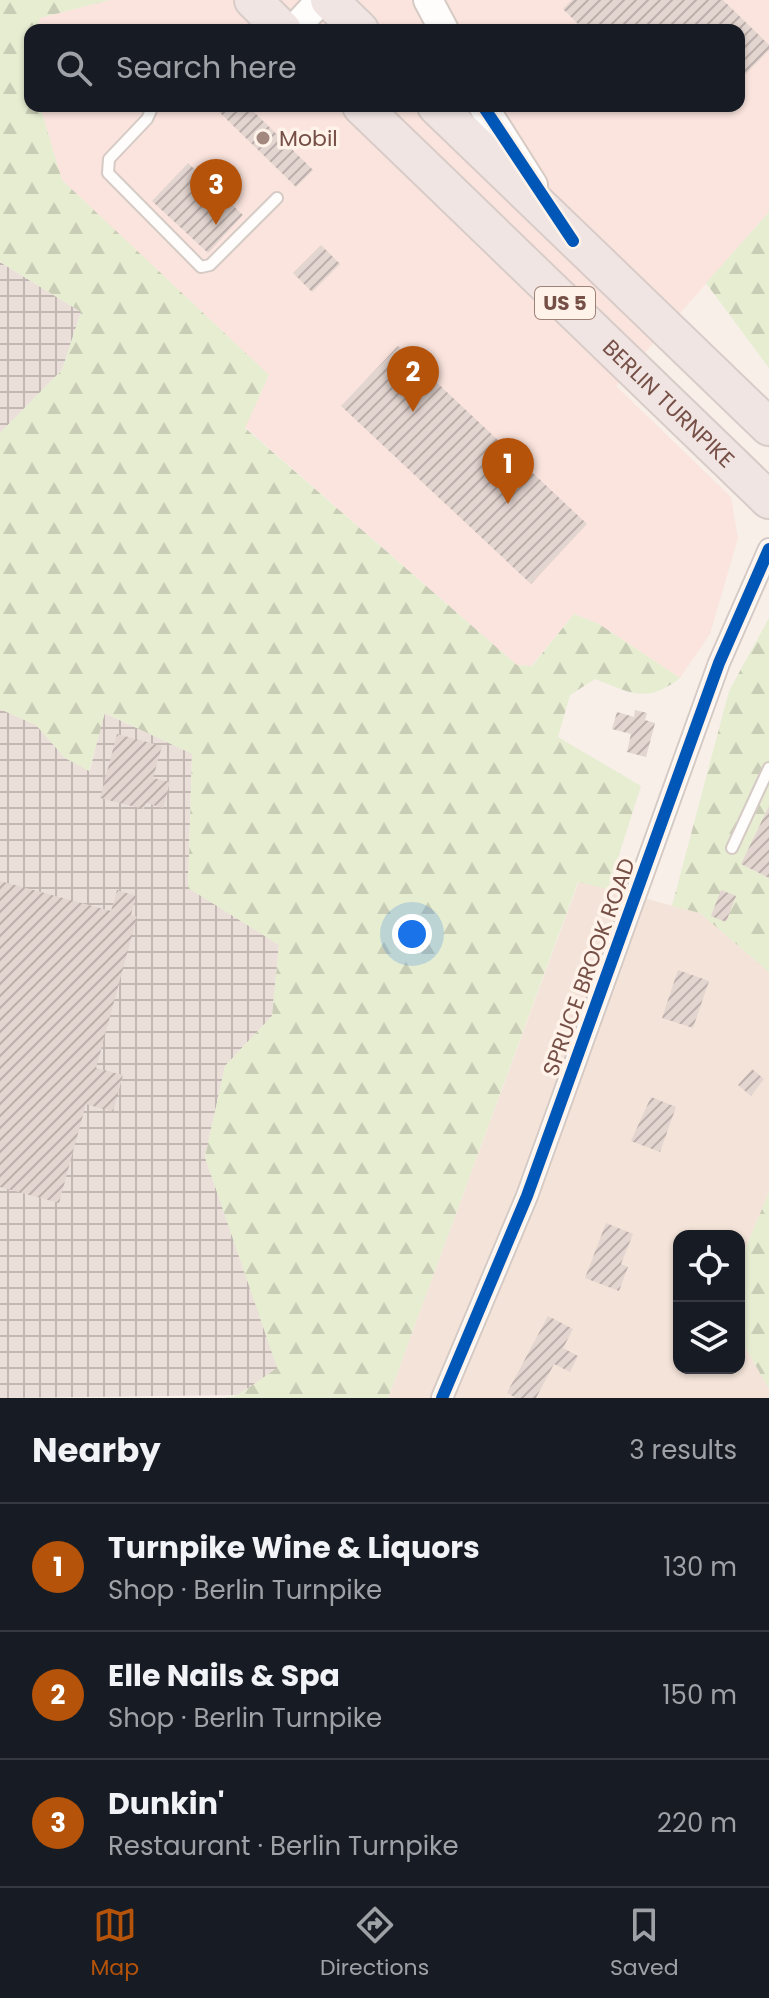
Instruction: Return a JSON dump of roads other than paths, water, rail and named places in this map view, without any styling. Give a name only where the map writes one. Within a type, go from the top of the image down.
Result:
[{"type":"highway","points":[[253,0],[277,24]]},
{"type":"highway","points":[[329,0],[354,24]]},
{"type":"highway","name":"BERLIN TURNPIKE","points":[[367,112],[769,500]]},
{"type":"highway","name":"US 5","points":[[442,112],[769,427]]},
{"type":"street","points":[[299,24],[321,0]]},
{"type":"street","points":[[428,0],[441,24]]},
{"type":"street","points":[[487,112],[573,241]]},
{"type":"street","name":"SPRUCE BROOK ROAD","points":[[442,1398],[527,1196],[719,663],[769,549]]},
{"type":"lane","points":[[150,112],[109,159],[108,173],[201,267],[210,265],[277,198]]},
{"type":"lane","points":[[732,848],[769,768]]},
{"type":"place","name":"Mobil","points":[[263,138]]},
{"type":"place","name":"Dunkin'","points":[[216,225]]},
{"type":"place","name":"Elle Nails & Spa","points":[[413,412]]},
{"type":"place","name":"Turnpike Wine & Liquors","points":[[508,504]]}]
